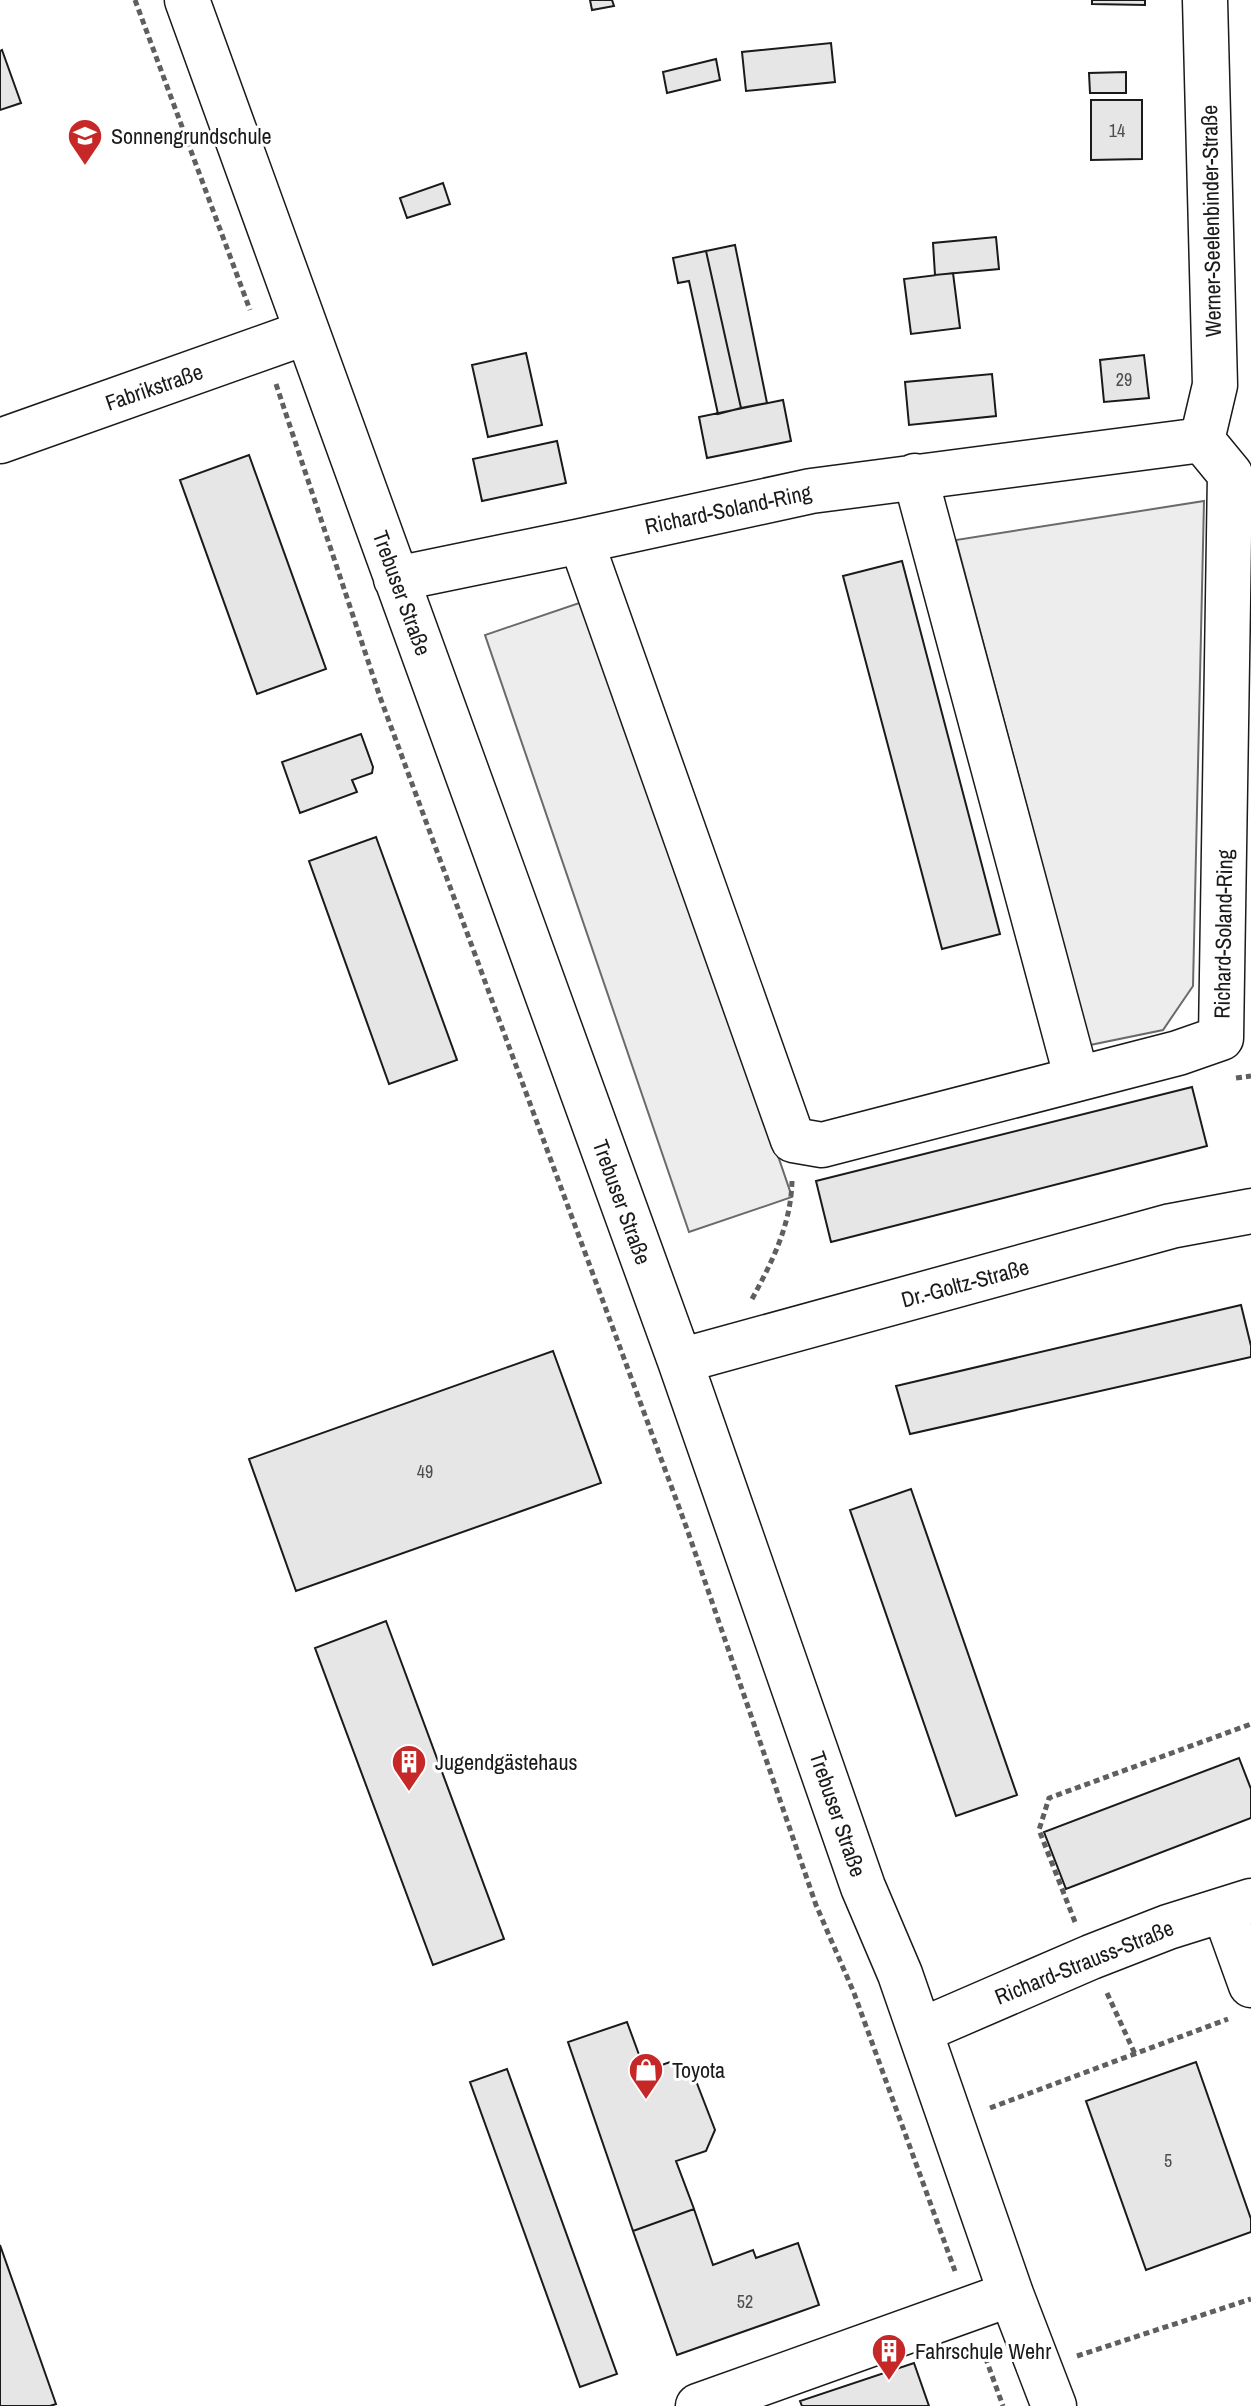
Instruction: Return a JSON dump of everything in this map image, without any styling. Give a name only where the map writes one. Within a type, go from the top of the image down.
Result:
[{"type":"street","name":"Trebuser Straße","points":[[187,0],[680,1361],[863,1887],[900,1974],[1011,2294],[1047,2387]]},
{"type":"street","name":"Werner-Seelenbinder-Straße","points":[[1202,440],[1233,386],[1205,0]]},
{"type":"street","name":"Fabrikstraße","points":[[0,441],[307,332]]},
{"type":"street","name":"Richard-Soland-Ring","points":[[396,579],[811,491],[915,476],[1202,440],[1230,474],[1221,1038],[1178,1053],[822,1145],[793,1140]]},
{"type":"street","points":[[915,476],[1077,1079]]},
{"type":"street","points":[[581,541],[793,1140]]},
{"type":"street","name":"Dr.-Goltz-Straße","points":[[680,1361],[1171,1226],[1251,1211]]},
{"type":"street","points":[[1238,1906],[1244,2000]]},
{"type":"street","name":"Richard-Strauss-Straße","points":[[920,2031],[1091,1957],[1168,1927],[1238,1906]]},
{"type":"street","points":[[698,2406],[1011,2294]]},
{"type":"path","points":[[135,0],[264,348],[380,697],[683,1517],[816,1905],[854,1993],[1003,2406]]},
{"type":"path","points":[[726,1349],[777,1252],[792,1197],[793,1140]]},
{"type":"path","points":[[1135,2054],[1063,1895],[1039,1830],[1049,1798],[1251,1724]]},
{"type":"path","points":[[953,2123],[1135,2054],[1244,2000]]},
{"type":"path","points":[[1047,2387],[1251,2299]]},
{"type":"shaded area","points":[[1204,501],[1193,986],[1163,1030],[1090,1045],[956,540]]},
{"type":"shaded area","points":[[588,600],[792,1197],[689,1232],[485,635]]},
{"type":"building","points":[[590,0],[612,0],[614,6],[592,10]]},
{"type":"building","points":[[1092,0],[1145,0],[1145,5],[1092,4]]},
{"type":"building","points":[[831,43],[835,82],[746,91],[742,52]]},
{"type":"building","points":[[0,51],[21,103],[0,110]]},
{"type":"building","points":[[716,59],[720,80],[667,93],[663,72]]},
{"type":"building","points":[[1126,72],[1126,93],[1090,93],[1089,73]]},
{"type":"building","points":[[1091,100],[1142,100],[1142,159],[1091,160]]},
{"type":"building","points":[[443,183],[450,204],[407,218],[400,198]]},
{"type":"building","points":[[996,237],[999,269],[935,275],[933,243]]},
{"type":"building","points":[[735,245],[767,403],[741,408],[706,251]]},
{"type":"building","points":[[706,251],[741,408],[718,414],[689,281],[678,283],[673,258]]},
{"type":"building","points":[[953,273],[960,328],[911,334],[904,279]]},
{"type":"building","points":[[526,353],[542,425],[488,437],[472,365]]},
{"type":"building","points":[[1144,355],[1149,398],[1104,402],[1100,360]]},
{"type":"building","points":[[992,374],[996,416],[909,425],[905,382]]},
{"type":"building","points":[[783,400],[791,441],[707,458],[699,417]]},
{"type":"building","points":[[557,441],[566,483],[482,501],[473,459]]},
{"type":"building","points":[[249,455],[326,669],[257,694],[180,480]]},
{"type":"building","points":[[902,561],[1000,934],[942,949],[843,576]]},
{"type":"building","points":[[361,734],[373,767],[372,773],[352,780],[357,792],[300,813],[282,762]]},
{"type":"building","points":[[376,837],[457,1060],[389,1084],[309,861]]},
{"type":"building","points":[[1192,1087],[1207,1146],[831,1242],[816,1181]]},
{"type":"building","points":[[1241,1305],[1251,1357],[910,1434],[896,1386]]},
{"type":"building","points":[[553,1351],[601,1483],[296,1591],[249,1459]]},
{"type":"building","points":[[911,1489],[1017,1795],[956,1816],[850,1510]]},
{"type":"building","name":"Jugendgästehaus","points":[[386,1621],[504,1939],[433,1965],[315,1648]]},
{"type":"building","points":[[1239,1758],[1251,1789],[1251,1818],[1066,1889],[1044,1832]]},
{"type":"building","name":"Toyota","points":[[627,2022],[645,2071],[670,2062],[691,2068],[715,2130],[706,2151],[676,2161],[694,2209],[633,2231],[568,2042]]},
{"type":"building","points":[[1196,2062],[1251,2219],[1251,2232],[1146,2270],[1086,2101]]},
{"type":"building","points":[[507,2069],[617,2374],[580,2387],[470,2082]]},
{"type":"building","points":[[694,2209],[713,2265],[753,2250],[756,2258],[798,2243],[819,2305],[677,2355],[633,2231]]},
{"type":"building","points":[[0,2245],[56,2404],[50,2406],[0,2406]]},
{"type":"building","name":"Fahrschule Wehr","points":[[914,2363],[929,2406],[802,2406],[800,2401]]},
{"type":"place","name":"Sonnengrundschule","points":[[85,167]]},
{"type":"place","name":"Jugendgästehaus","points":[[409,1793]]},
{"type":"place","name":"Toyota","points":[[646,2101]]},
{"type":"place","name":"Fahrschule Wehr","points":[[889,2382]]}]
